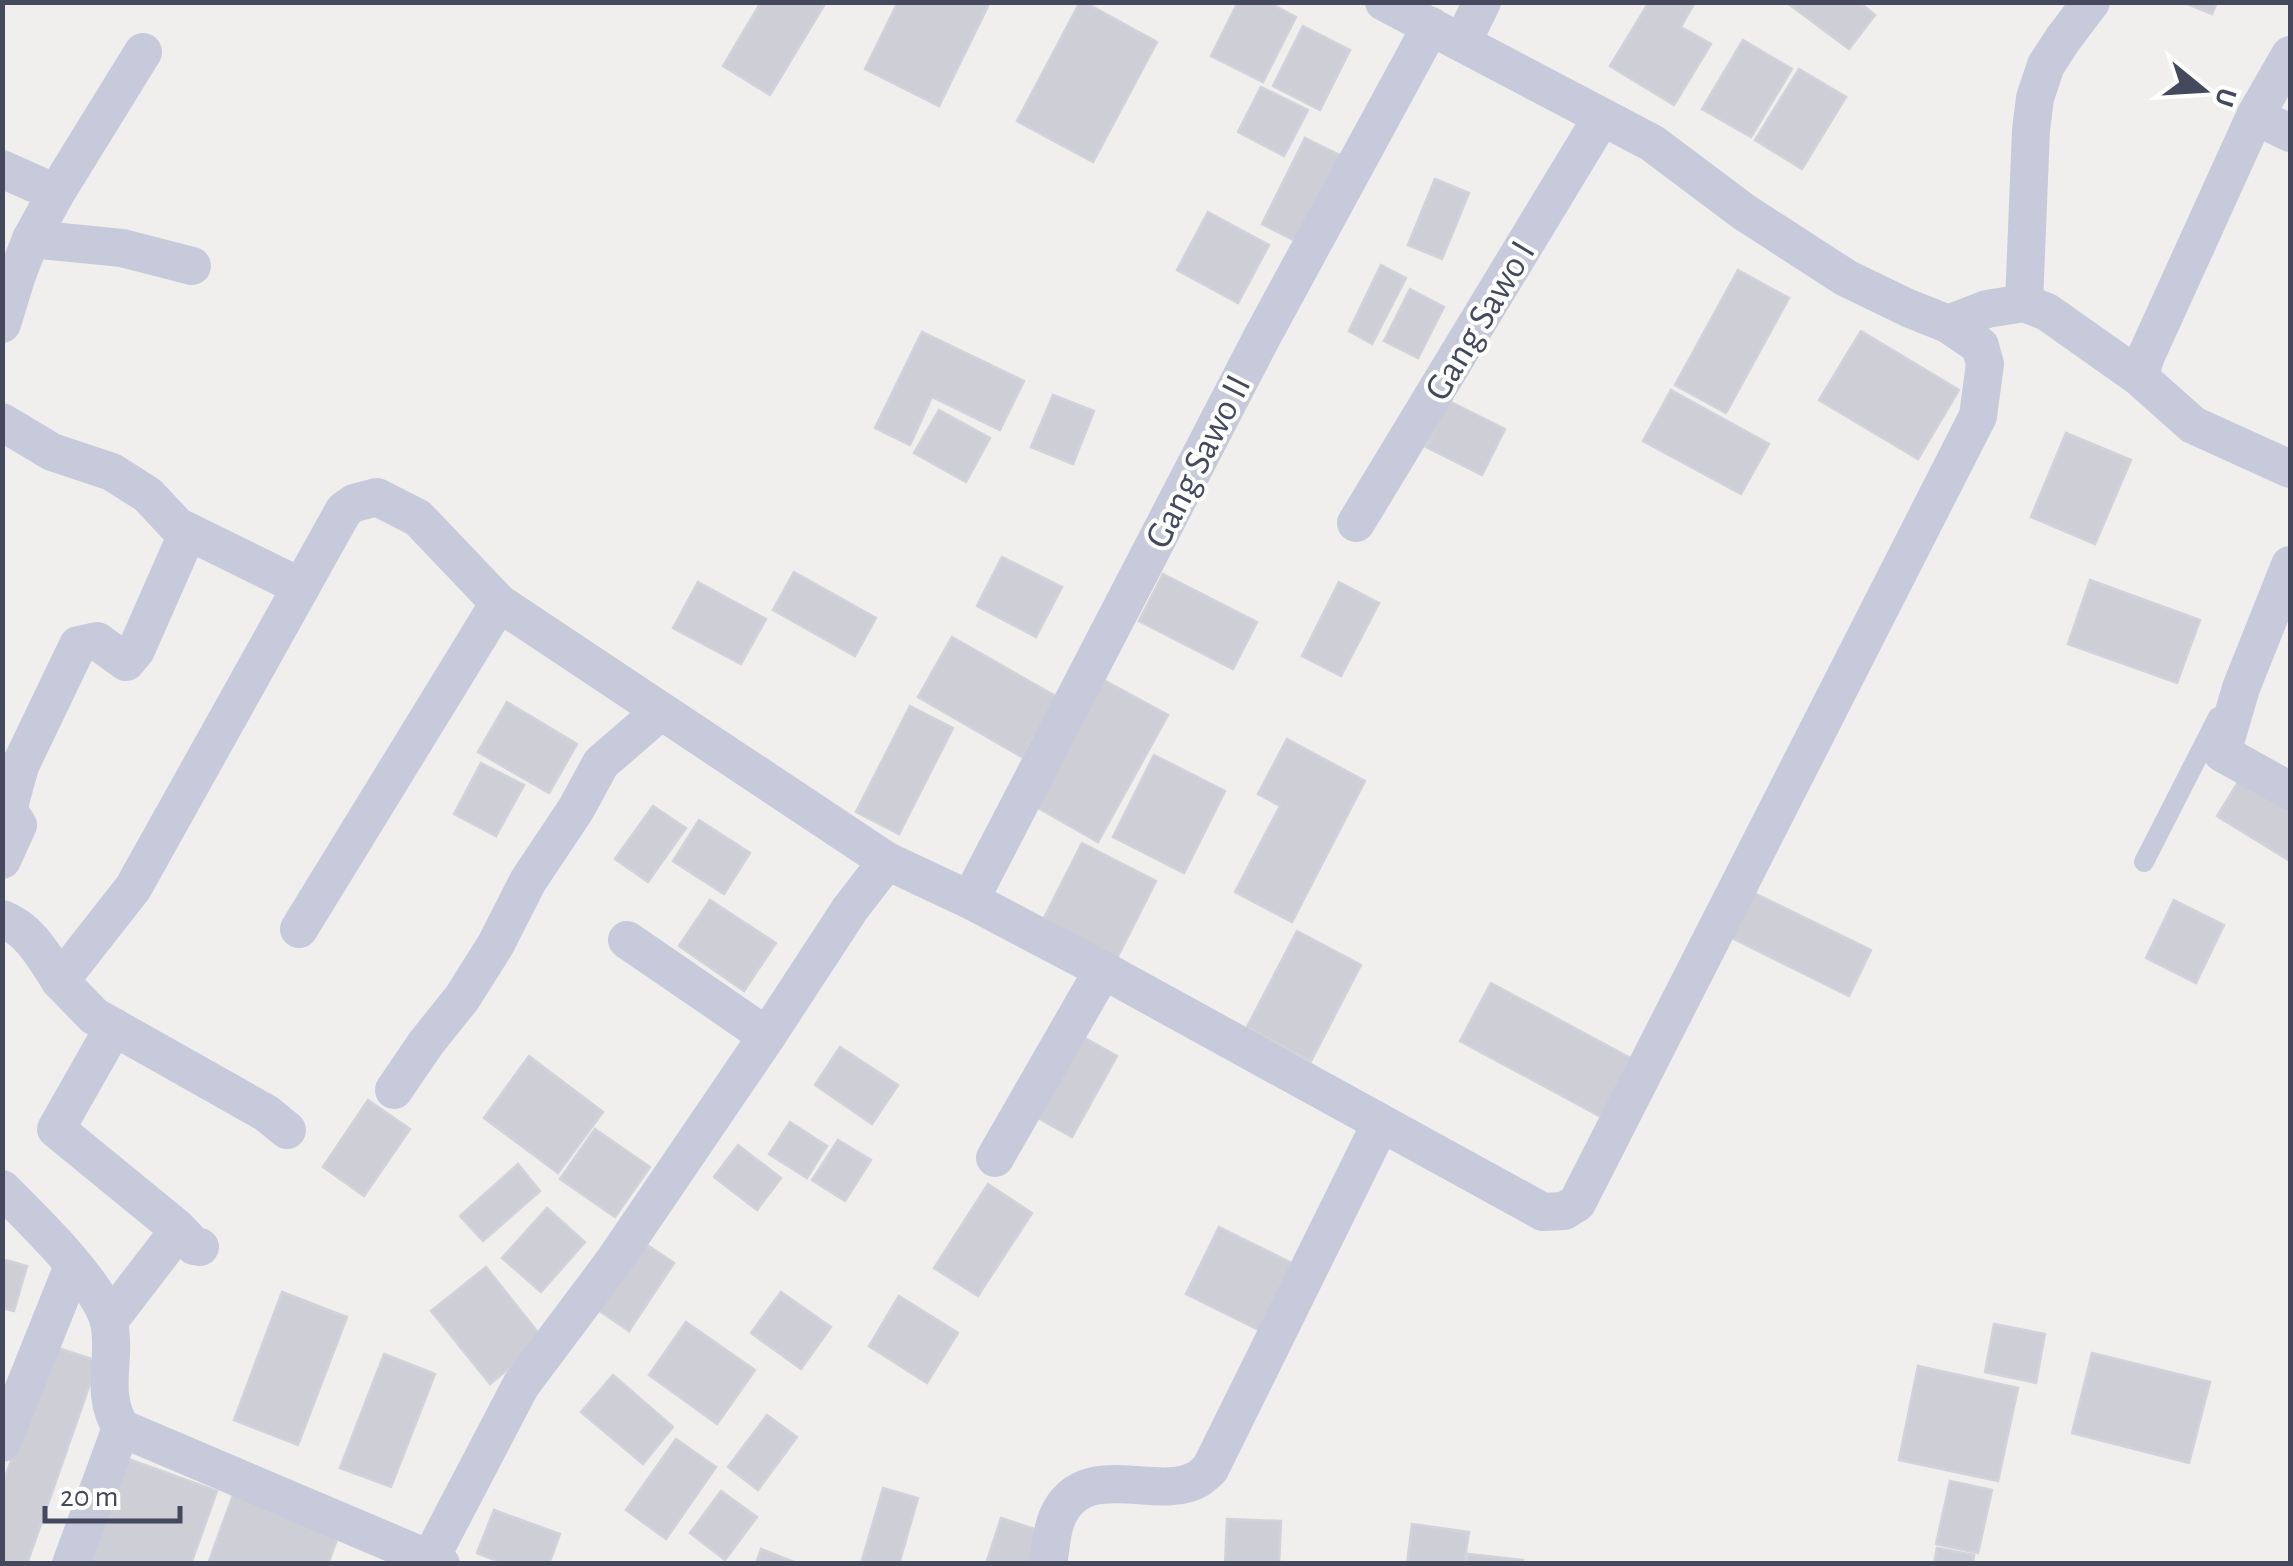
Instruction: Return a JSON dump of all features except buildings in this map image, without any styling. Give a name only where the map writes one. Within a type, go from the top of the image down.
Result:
[{"type":"street","points":[[60,982],[133,888],[344,510],[377,497],[418,518],[499,604],[887,861],[1103,970],[1542,1212],[1564,1211],[1577,1203],[1978,416],[1985,364],[1980,346],[1948,324],[1846,278],[1744,212],[1652,143],[1384,2]]},
{"type":"street","name":"Gang Sawo II","points":[[970,900],[1262,337],[1447,35],[1482,2]]},
{"type":"street","points":[[2024,302],[2035,98],[2046,66],[2091,2]]},
{"type":"street","points":[[2,324],[16,275],[32,239],[143,52]]},
{"type":"street","points":[[2139,377],[2255,116],[2290,56]]},
{"type":"street","points":[[2255,116],[2290,133]]},
{"type":"street","name":"Gang Sawo I","points":[[1356,523],[1602,117]]},
{"type":"street","points":[[2,170],[56,193]]},
{"type":"street","points":[[32,239],[122,248],[192,266]]},
{"type":"street","points":[[1948,324],[1987,308],[2024,302],[2047,312],[2139,377],[2193,425],[2290,469]]},
{"type":"street","points":[[2,422],[52,452],[112,472],[148,495],[176,526],[300,587]]},
{"type":"street","points":[[2,860],[18,825],[8,810],[20,766],[78,644],[97,641],[126,662],[136,650],[188,532]]},
{"type":"street","points":[[2290,566],[2241,688],[2222,753],[2290,791]]},
{"type":"street","points":[[298,929],[499,604]]},
{"type":"street","points":[[394,1090],[462,998],[601,763],[660,712]]},
{"type":"street","points":[[2,1189],[73,1266],[105,1308],[111,1335],[109,1396],[121,1428],[380,1551],[435,1561],[521,1385],[614,1261],[850,909],[887,861]]},
{"type":"street","points":[[2,919],[12,922],[36,944],[60,982],[94,1016],[266,1113],[287,1130]]},
{"type":"street","points":[[627,940],[768,1036]]},
{"type":"street","points":[[996,1158],[1103,970]]},
{"type":"street","points":[[108,1321],[186,1243],[194,1246],[56,1129],[114,1026]]},
{"type":"street","points":[[1048,1564],[1055,1522],[1076,1494],[1101,1484],[1185,1484],[1210,1469],[1381,1123]]},
{"type":"street","points":[[2,1443],[73,1266]]},
{"type":"street","points":[[71,1564],[121,1428]]},
{"type":"lane","points":[[2144,862],[2218,717],[2241,688]]}]
